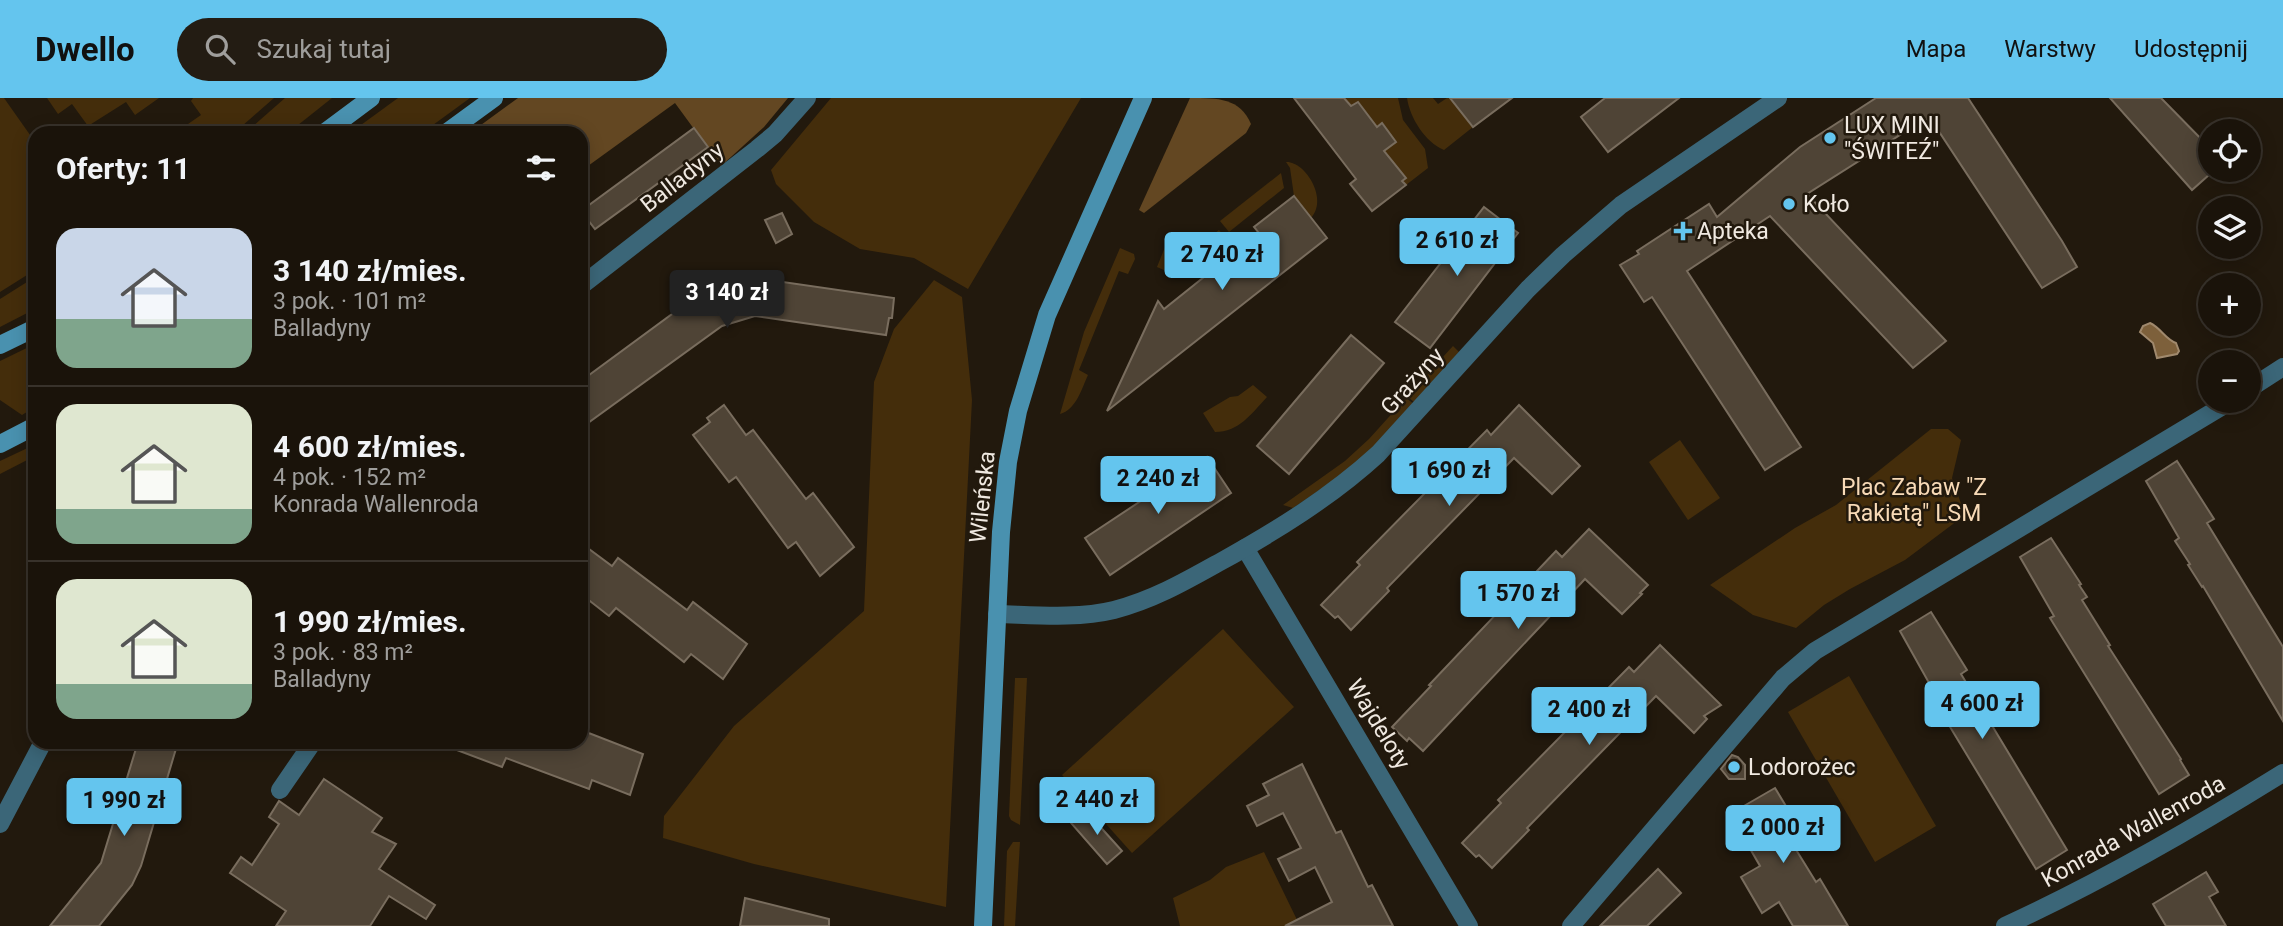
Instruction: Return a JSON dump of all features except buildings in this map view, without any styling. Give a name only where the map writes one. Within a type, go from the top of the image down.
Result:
[{"type":"street","points":[[333,126],[371,98]]},
{"type":"street","points":[[456,126],[494,98]]},
{"type":"street","name":"Balladyny","points":[[588,281],[775,134],[807,98]]},
{"type":"street","name":"Wileńska","points":[[983,926],[1004,494],[1023,392],[1047,315],[1143,98]]},
{"type":"street","name":"Grażyny","points":[[998,614],[1112,611],[1145,601],[1178,586],[1245,548],[1326,496],[1378,454],[1528,289],[1600,222],[1778,98]]},
{"type":"street","points":[[0,345],[28,331]]},
{"type":"street","points":[[2261,382],[2283,367]]},
{"type":"street","points":[[1571,926],[1783,678],[1815,651],[2211,413]]},
{"type":"street","points":[[0,444],[28,430]]},
{"type":"street","name":"Wajdeloty","points":[[1245,548],[1469,926]]},
{"type":"street","points":[[0,824],[39,749]]},
{"type":"street","points":[[280,790],[308,749]]},
{"type":"street","name":"Konrada Wallenroda","points":[[2005,926],[2133,862],[2283,774]]},
{"type":"green space","points":[[0,98],[4,98],[28,132],[28,274],[0,292]]},
{"type":"green space","points":[[47,98],[159,98],[135,115],[126,102],[88,126],[72,104],[58,114]]},
{"type":"green space","points":[[193,98],[274,98],[242,126],[185,126],[201,115],[191,101]]},
{"type":"green space","points":[[285,98],[332,98],[297,126],[253,126]]},
{"type":"green space","points":[[398,98],[470,98],[432,126],[360,126]]},
{"type":"green space","points":[[831,98],[1081,98],[968,289],[914,258],[860,249],[814,222],[776,184],[771,170]]},
{"type":"green space","points":[[1344,98],[1398,98],[1403,120],[1425,149],[1428,168],[1406,185],[1381,152],[1396,141],[1382,124],[1367,134],[1358,102],[1351,106]]},
{"type":"green space","points":[[1407,98],[1433,98],[1438,104],[1447,98],[1456,98],[1453,102],[1473,127],[1444,150],[1431,141],[1420,128],[1411,113]]},
{"type":"green space","points":[[1286,162],[1300,168],[1312,182],[1317,201],[1311,218],[1294,196],[1290,168]]},
{"type":"green space","points":[[1281,173],[1284,188],[1229,232],[1220,221]]},
{"type":"green space","points":[[1219,230],[1224,236],[1175,275],[1157,267],[1165,247],[1180,234],[1193,250]]},
{"type":"green space","points":[[1120,248],[1134,254],[1135,259],[1128,274],[1119,271],[1079,370],[1088,375],[1081,392],[1070,408],[1060,414],[1084,332]]},
{"type":"green space","points":[[934,280],[962,297],[972,400],[946,907],[754,864],[663,838],[664,816],[734,726],[864,611],[874,382],[894,329]]},
{"type":"green space","points":[[28,281],[28,313],[0,327],[0,299]]},
{"type":"green space","points":[[1453,346],[1459,352],[1415,403],[1407,396]]},
{"type":"green space","points":[[28,347],[28,411],[22,415],[0,400],[0,361]]},
{"type":"green space","points":[[1253,385],[1267,397],[1238,425],[1215,432],[1203,413],[1230,397],[1238,396]]},
{"type":"green space","points":[[1406,398],[1414,404],[1356,465],[1293,508],[1283,505],[1345,461]]},
{"type":"green space","name":"Plac Zabaw \"Z Rakietą\" LSM","points":[[1931,429],[1948,429],[1961,440],[1952,478],[1965,515],[1905,560],[1824,605],[1796,628],[1753,615],[1710,585],[1795,528],[1836,505]]},
{"type":"green space","points":[[1680,440],[1720,498],[1688,520],[1649,462]]},
{"type":"green space","points":[[28,448],[28,460],[0,474],[0,461]]},
{"type":"green space","points":[[1223,629],[1294,707],[1132,853],[1062,775]]},
{"type":"green space","points":[[1849,676],[1936,826],[1875,862],[1788,712]]},
{"type":"green space","points":[[1015,678],[1027,678],[1020,825],[1009,816]]},
{"type":"green space","points":[[1013,842],[1020,842],[1015,926],[1004,926],[1007,851]]},
{"type":"green space","points":[[1264,852],[1300,926],[1180,926],[1173,898],[1210,880],[1226,867]]},
{"type":"shaded area","points":[[518,98],[788,98],[764,127],[721,166],[675,103],[588,166],[588,126],[480,126]]},
{"type":"shaded area","points":[[1190,98],[1227,101],[1241,109],[1251,124],[1246,133],[1144,213],[1139,210]]},
{"type":"shaded area","points":[[2150,323],[2176,343],[2179,351],[2177,354],[2157,358],[2153,343],[2140,332],[2143,326]]},
{"type":"place","name":"LUX MINI \"ŚWITEŹ\"","points":[[1830,138]]},
{"type":"place","name":"Koło","points":[[1789,204]]},
{"type":"place","name":"Apteka","points":[[1683,231]]},
{"type":"place","name":"Lodorożec","points":[[1734,767]]}]
